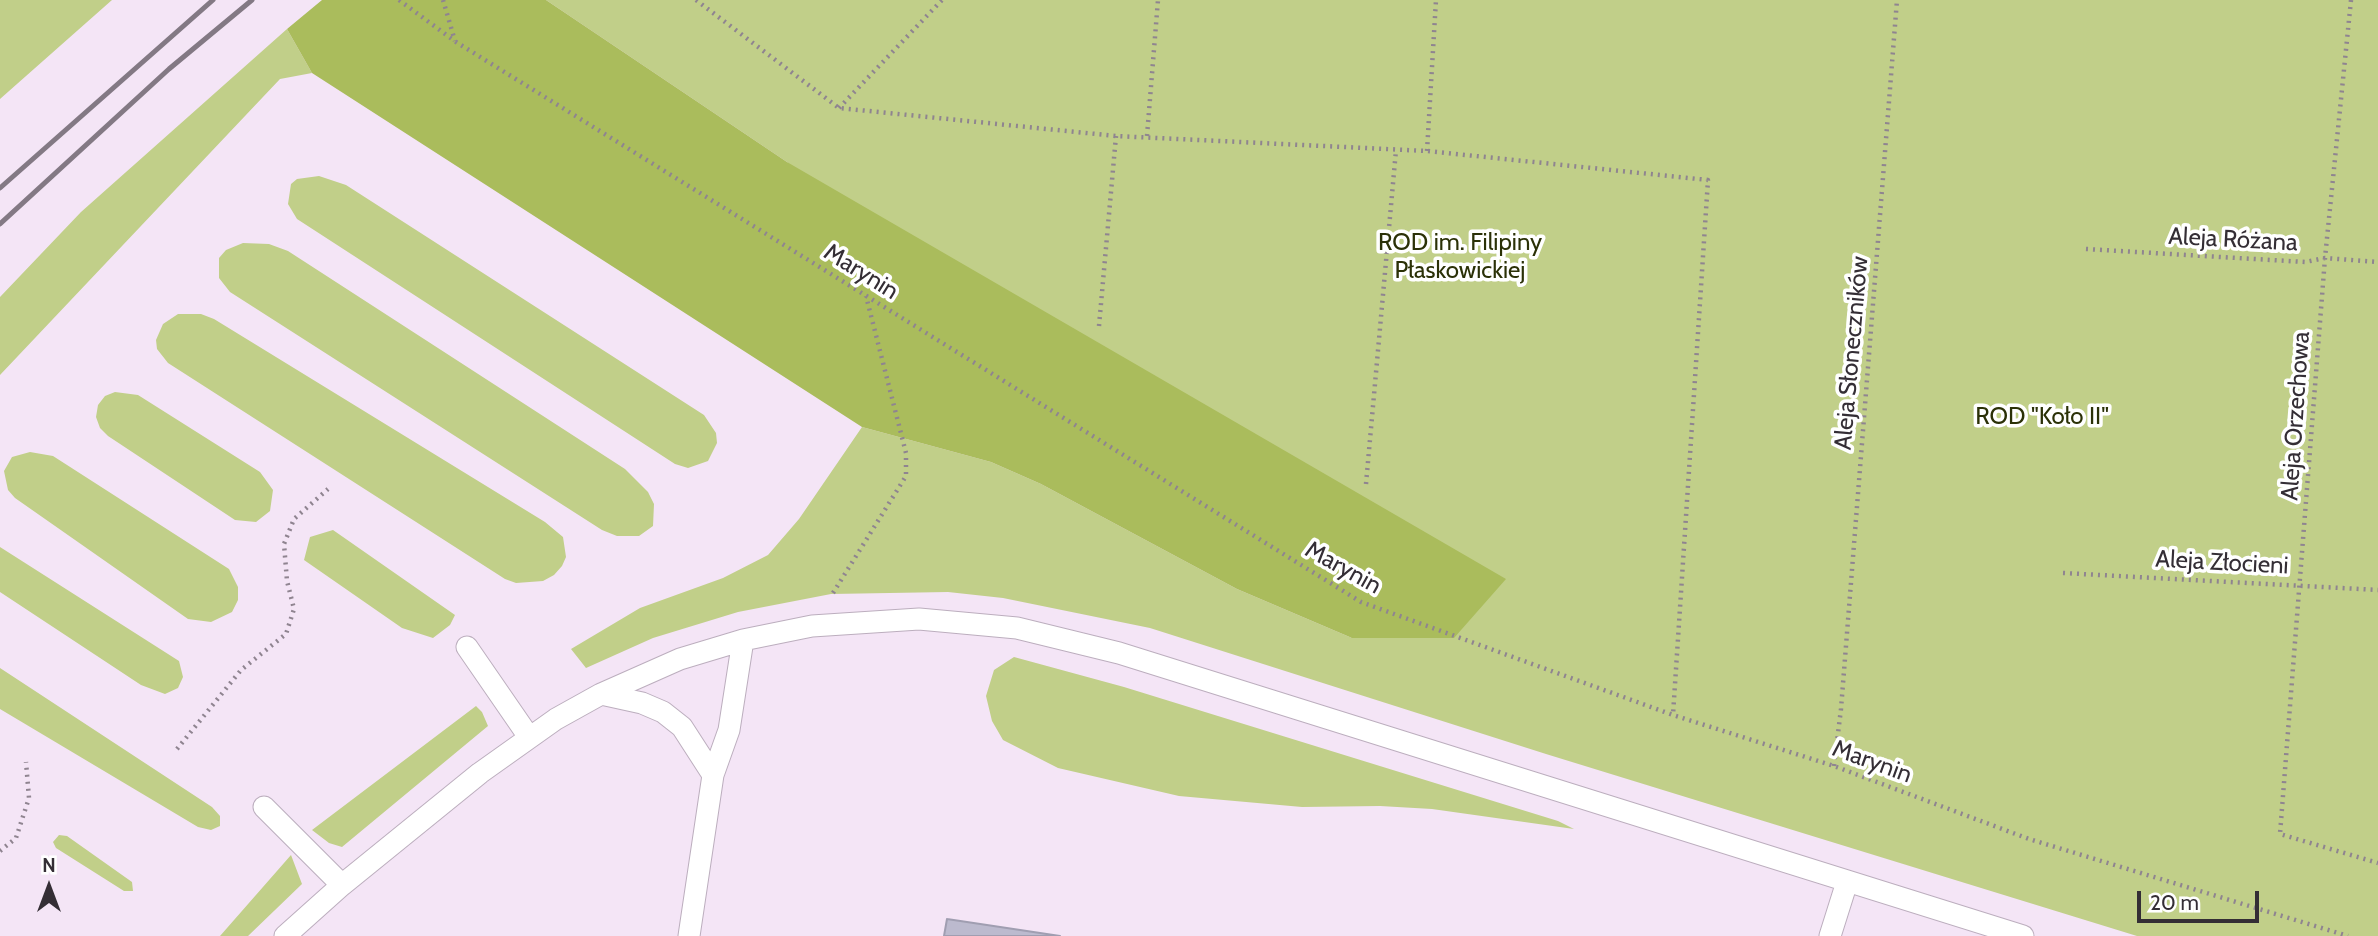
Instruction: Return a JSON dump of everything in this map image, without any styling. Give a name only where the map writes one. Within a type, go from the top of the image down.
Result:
[{"type":"lane","points":[[285,936],[342,885],[529,737],[601,694],[680,659],[743,640],[812,626],[886,620],[954,621],[1061,638],[2021,936]]},
{"type":"lane","points":[[688,936],[713,775],[729,730],[743,640]]},
{"type":"lane","points":[[467,647],[529,737]]},
{"type":"lane","points":[[601,694],[642,703],[663,712],[682,727],[713,775]]},
{"type":"lane","points":[[264,807],[342,885]]},
{"type":"lane","points":[[1830,936],[1847,882]]},
{"type":"path","name":"Marynin","points":[[399,0],[456,42],[1361,602],[1673,715],[1834,766],[2029,839],[2348,936]]},
{"type":"path","points":[[443,0],[456,42]]},
{"type":"path","points":[[696,0],[839,108],[1116,136],[1427,151],[1707,180],[1673,715]]},
{"type":"path","points":[[839,108],[942,0]]},
{"type":"path","points":[[1147,136],[1158,0]]},
{"type":"path","points":[[1427,151],[1436,0]]},
{"type":"path","name":"Aleja Słoneczników","points":[[1834,766],[1841,709],[1897,0]]},
{"type":"path","name":"Aleja Orzechowa","points":[[2351,0],[2325,258],[2302,585],[2280,834],[2378,863]]},
{"type":"path","points":[[1099,326],[1116,136]]},
{"type":"path","points":[[1366,484],[1396,150]]},
{"type":"path","name":"Aleja Różana","points":[[2086,249],[2305,262],[2325,258],[2378,262]]},
{"type":"path","points":[[812,626],[906,476],[906,453],[866,296]]},
{"type":"path","points":[[177,749],[241,670],[286,634],[294,608],[287,581],[284,544],[294,519],[327,489]]},
{"type":"path","name":"Aleja Złocieni","points":[[2063,573],[2378,590]]},
{"type":"path","points":[[0,851],[16,838],[29,798],[26,762]]},
{"type":"green space","points":[[0,0],[112,0],[0,99]]},
{"type":"green space","points":[[322,0],[546,0],[787,162],[1506,579],[1454,638],[1352,638],[1237,589],[1041,484],[991,462],[862,427],[312,73],[287,29]]},
{"type":"green space","points":[[546,0],[2378,0],[2378,936],[2137,936],[1546,754],[1150,628],[1003,598],[948,592],[831,594],[738,612],[653,638],[586,668],[571,649],[640,608],[723,578],[768,555],[799,519],[862,427],[991,462],[1041,484],[1237,589],[1352,638],[787,162]]},
{"type":"green space","points":[[287,29],[312,73],[280,79],[0,375],[0,297],[81,212]]},
{"type":"green space","points":[[319,176],[346,185],[704,415],[716,433],[717,443],[708,461],[688,468],[675,464],[297,219],[288,204],[291,184],[297,179]]},
{"type":"green space","points":[[243,243],[269,244],[288,251],[625,469],[648,492],[654,504],[653,526],[639,536],[617,536],[602,530],[230,292],[219,278],[219,258],[226,250]]},
{"type":"green space","points":[[178,314],[201,314],[214,319],[545,522],[563,537],[566,557],[562,566],[554,575],[543,581],[516,583],[505,579],[168,363],[157,349],[156,340],[163,324]]},
{"type":"green space","points":[[115,392],[138,395],[260,472],[273,490],[270,511],[256,522],[235,520],[108,436],[100,428],[96,417],[98,405],[105,396]]},
{"type":"green space","points":[[30,452],[53,456],[229,569],[238,587],[238,600],[232,612],[211,622],[188,619],[15,498],[8,490],[4,471],[12,457]]},
{"type":"green space","points":[[333,530],[455,615],[450,625],[433,638],[402,628],[304,560],[310,537]]},
{"type":"green space","points":[[0,547],[179,661],[183,677],[178,688],[165,694],[141,685],[0,592]]},
{"type":"green space","points":[[1014,657],[1124,687],[1558,821],[1574,829],[1432,809],[1380,806],[1302,807],[1179,796],[1058,768],[1003,740],[992,721],[986,696],[994,670]]},
{"type":"green space","points":[[0,668],[212,807],[220,816],[220,826],[211,830],[198,827],[0,709]]},
{"type":"green space","points":[[476,706],[488,726],[342,847],[329,843],[312,830]]},
{"type":"green space","points":[[59,835],[67,836],[132,882],[133,891],[124,891],[56,848],[53,842]]},
{"type":"green space","points":[[291,855],[302,884],[248,936],[220,936]]},
{"type":"building","points":[[947,919],[1060,936],[944,936]]},
{"type":"railway","points":[[0,188],[213,0]]},
{"type":"railway","points":[[0,224],[169,69],[252,0]]},
{"type":"park label","name":"ROD im. Filipiny Płaskowickiej","points":[[1460,257]]},
{"type":"park label","name":"ROD \"Koło II\"","points":[[2042,417]]}]
